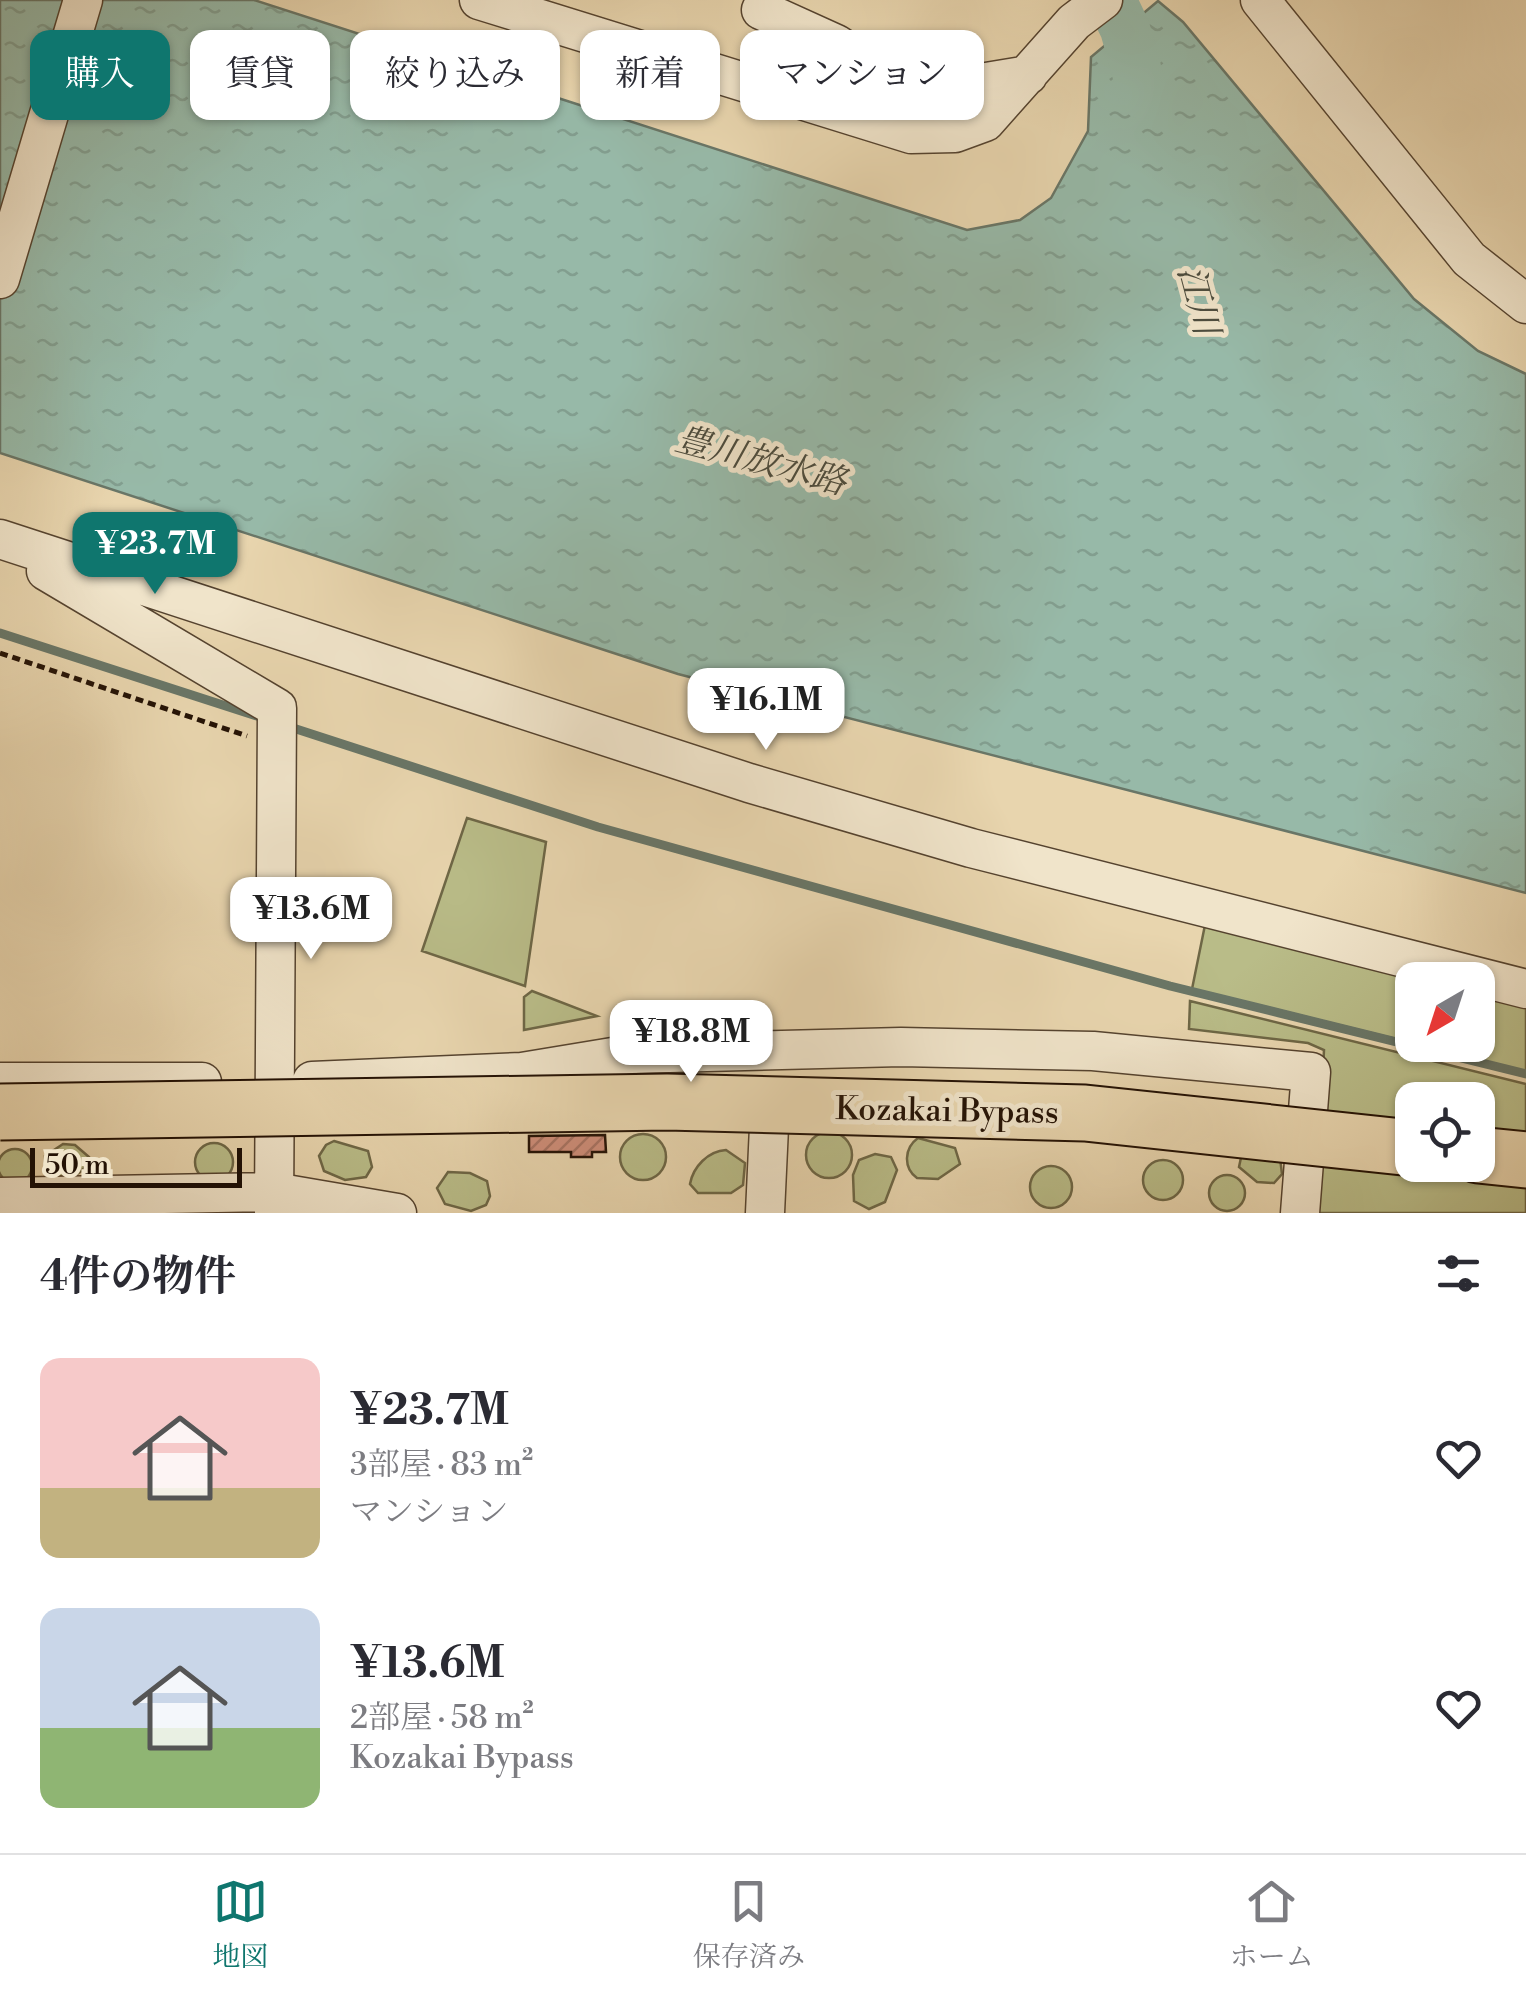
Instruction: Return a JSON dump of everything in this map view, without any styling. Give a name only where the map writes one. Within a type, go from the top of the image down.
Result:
[{"type":"highway","name":"Kozakai Bypass","points":[[0,1112],[667,1102],[1085,1113],[1395,1146]]},
{"type":"highway","points":[[1495,1157],[1526,1160]]},
{"type":"street","points":[[0,279],[83,0]]},
{"type":"street","points":[[480,0],[911,134],[954,132],[985,122],[1088,11]]},
{"type":"street","points":[[766,0],[761,10],[836,44],[894,81],[938,90],[1028,74]]},
{"type":"street","points":[[1260,0],[1469,259],[1526,304]]},
{"type":"street","points":[[0,542],[277,708],[274,1203]]},
{"type":"street","points":[[0,542],[767,788],[971,848],[1526,989]]},
{"type":"street","points":[[0,1082],[275,1083],[522,1072],[664,1052],[901,1047],[1094,1051],[1311,1072],[1300,1213]]},
{"type":"street","points":[[765,1213],[769,1126]]},
{"type":"street","points":[[0,1197],[274,1203],[397,1213]]},
{"type":"path","points":[[0,654],[274,745]]},
{"type":"green space","points":[[467,818],[546,842],[525,986],[422,951]]},
{"type":"green space","points":[[1206,920],[1395,967],[1395,1039],[1192,989]]},
{"type":"green space","points":[[532,991],[597,1016],[524,1030],[524,997]]},
{"type":"green space","points":[[1495,992],[1526,1000],[1526,1072],[1486,1062],[1495,1062]]},
{"type":"green space","points":[[1190,1001],[1395,1052],[1395,1062],[1437,1062],[1526,1084],[1526,1213],[1316,1213],[1324,1050],[1308,1043],[1189,1029]]},
{"type":"green space","points":[[829,1132],[845,1139],[852,1155],[845,1171],[829,1178],[813,1171],[806,1155],[813,1139]]},
{"type":"green space","points":[[643,1134],[659,1141],[666,1157],[659,1173],[643,1180],[627,1173],[620,1157],[627,1141]]},
{"type":"green space","points":[[918,1138],[955,1148],[960,1164],[938,1179],[917,1178],[909,1169],[907,1158]]},
{"type":"green space","points":[[334,1141],[368,1151],[372,1167],[366,1177],[345,1180],[324,1171],[319,1156]]},
{"type":"green space","points":[[214,1143],[227,1149],[233,1162],[227,1175],[214,1181],[201,1175],[195,1162],[201,1149]]},
{"type":"green space","points":[[63,1144],[75,1145],[89,1157],[77,1174],[58,1175],[45,1168],[45,1156]]},
{"type":"green space","points":[[9,1150],[21,1150],[31,1160],[31,1172],[21,1182],[9,1182],[-1,1172],[-1,1160]]},
{"type":"green space","points":[[726,1150],[745,1163],[743,1185],[731,1193],[698,1193],[690,1184],[698,1166],[713,1153]]},
{"type":"green space","points":[[1242,1153],[1280,1158],[1282,1174],[1274,1183],[1257,1182],[1239,1167]]},
{"type":"green space","points":[[875,1154],[891,1157],[897,1170],[885,1202],[869,1209],[854,1201],[853,1175],[859,1160]]},
{"type":"green space","points":[[1163,1160],[1177,1166],[1183,1180],[1177,1194],[1163,1200],[1149,1194],[1143,1180],[1149,1166]]},
{"type":"green space","points":[[1051,1166],[1066,1172],[1072,1187],[1066,1202],[1051,1208],[1036,1202],[1030,1187],[1036,1172]]},
{"type":"green space","points":[[448,1172],[470,1173],[487,1181],[490,1196],[486,1205],[471,1211],[445,1204],[437,1188]]},
{"type":"green space","points":[[1227,1175],[1240,1180],[1245,1193],[1240,1206],[1227,1211],[1214,1206],[1209,1193],[1214,1180]]},
{"type":"water","name":"豊川放水路","points":[[0,0],[254,0],[350,31],[350,120],[560,120],[560,99],[580,105],[580,120],[626,120],[967,230],[1020,220],[1051,198],[1088,131],[1091,57],[1158,1],[1183,22],[1414,299],[1478,351],[1526,374],[1526,893],[678,674],[0,453]]},
{"type":"building","points":[[605,1135],[606,1152],[592,1152],[592,1157],[571,1157],[571,1152],[529,1152],[529,1136]]},
{"type":"waterway","name":"江川","points":[[1111,0],[1125,29],[1143,94]]},
{"type":"waterway","points":[[0,633],[263,718]]},
{"type":"waterway","points":[[287,726],[598,827],[1170,986],[1526,1074]]}]
